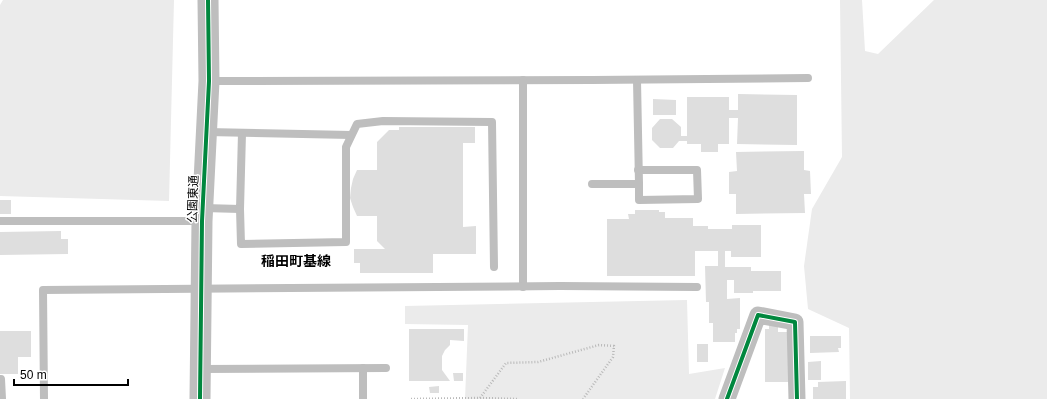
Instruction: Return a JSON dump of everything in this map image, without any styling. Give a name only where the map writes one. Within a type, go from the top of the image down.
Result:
[{"type":"street","name":"公園東通","points":[[200,399],[203,214],[209,81],[208,0]]},
{"type":"street","points":[[727,399],[758,315],[795,322],[797,399]]},
{"type":"lane","points":[[209,81],[808,78]]},
{"type":"lane","points":[[522,287],[523,80]]},
{"type":"lane","points":[[637,80],[638,170],[639,200],[698,199],[697,170],[638,170]]},
{"type":"lane","points":[[242,133],[240,209],[241,244],[346,242],[346,147],[356,124],[376,122],[492,122],[494,267]]},
{"type":"lane","points":[[206,132],[351,135]]},
{"type":"lane","points":[[592,184],[639,184]]},
{"type":"lane","points":[[0,221],[203,214],[240,209]]},
{"type":"lane","points":[[44,399],[43,290],[697,287]]},
{"type":"lane","points":[[363,368],[363,399]]},
{"type":"lane","points":[[200,369],[386,368]]},
{"type":"lane","points":[[2,379],[2,399]]},
{"type":"path","points":[[480,398],[506,363],[538,362],[599,345],[614,346],[613,357],[583,399]]},
{"type":"path","points":[[411,399],[518,399]]},
{"type":"shaded area","points":[[3,0],[174,0],[169,201],[0,196],[0,5]]},
{"type":"shaded area","points":[[840,0],[862,0],[865,51],[878,54],[934,0],[1047,0],[1047,399],[850,399],[849,328],[808,309],[804,266],[812,209],[842,157]]},
{"type":"shaded area","points":[[687,300],[689,374],[725,368],[715,399],[465,399],[468,325],[405,324],[405,306]]},
{"type":"building","points":[[738,94],[797,95],[797,145],[737,144],[738,118],[729,118],[729,144],[718,144],[718,152],[701,152],[701,144],[687,144],[687,141],[679,141],[673,148],[660,148],[652,140],[652,128],[660,119],[672,119],[681,127],[681,136],[687,136],[687,97],[729,97],[729,110],[738,110]]},
{"type":"building","points":[[653,99],[676,100],[676,115],[653,115]]},
{"type":"building","points":[[399,127],[475,127],[475,143],[463,143],[463,227],[476,226],[476,254],[433,254],[433,273],[360,273],[360,263],[354,263],[354,249],[385,249],[377,241],[377,216],[357,216],[350,198],[353,179],[357,170],[377,170],[377,142],[389,130],[399,130]]},
{"type":"building","points":[[804,151],[804,170],[810,171],[811,194],[804,194],[805,213],[736,214],[736,194],[729,194],[729,172],[737,171],[736,152]]},
{"type":"building","points":[[0,200],[11,200],[11,214],[0,214]]},
{"type":"building","points":[[635,210],[659,210],[659,212],[665,212],[665,218],[693,218],[693,226],[708,226],[708,229],[732,229],[732,225],[761,225],[761,257],[731,257],[731,251],[725,251],[725,267],[751,267],[751,271],[781,271],[781,291],[734,293],[734,280],[727,280],[727,299],[740,298],[740,329],[737,329],[737,333],[735,333],[735,342],[713,342],[713,323],[709,323],[709,302],[706,302],[705,266],[718,266],[718,251],[695,251],[695,276],[607,276],[607,219],[629,219],[628,214],[635,214]]},
{"type":"building","points":[[61,231],[61,239],[68,239],[68,254],[0,255],[0,232]]},
{"type":"building","points":[[769,325],[778,325],[778,332],[790,332],[790,382],[765,382],[765,329],[769,329]]},
{"type":"building","points":[[409,329],[464,329],[464,341],[450,340],[450,345],[442,356],[442,370],[450,381],[409,381]]},
{"type":"building","points":[[0,331],[31,331],[31,357],[18,357],[18,374],[0,374]]},
{"type":"building","points":[[810,336],[841,336],[841,348],[838,348],[839,352],[810,353]]},
{"type":"building","points":[[697,344],[708,344],[708,362],[697,362]]},
{"type":"building","points":[[821,361],[821,380],[808,380],[808,362]]},
{"type":"building","points":[[453,373],[463,373],[463,381],[454,381]]},
{"type":"building","points":[[846,381],[846,399],[813,399],[813,387],[818,387],[818,382]]},
{"type":"building","points":[[439,386],[439,393],[430,393],[429,387]]},
{"type":"cycle path","points":[[200,399],[202,221],[209,81],[208,0]]},
{"type":"cycle path","points":[[727,399],[758,315],[795,322],[797,399]]},
{"type":"district","name":"稲田町基線","points":[[296,261]]}]
